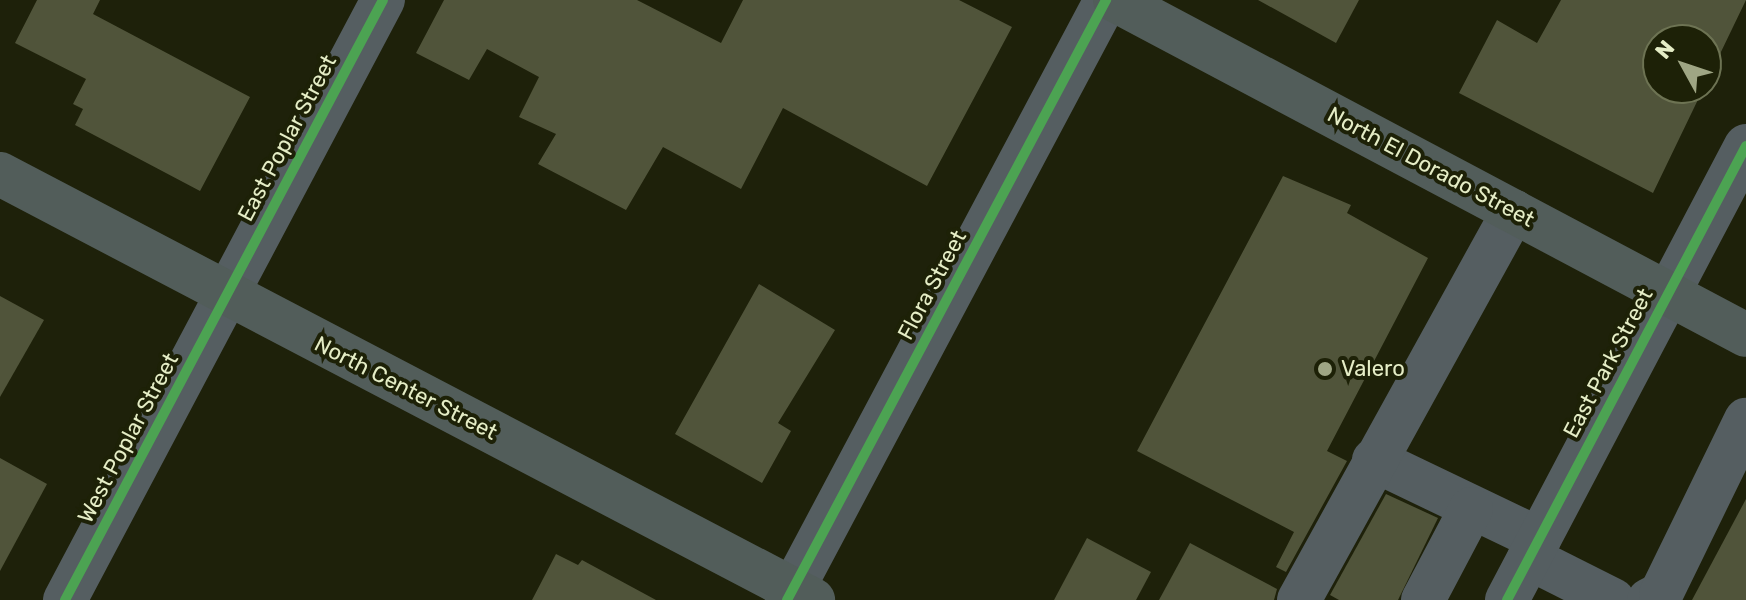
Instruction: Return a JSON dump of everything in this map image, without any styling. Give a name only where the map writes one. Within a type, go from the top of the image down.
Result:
[{"type":"main road","name":"North El Dorado Street","points":[[1115,0],[1746,335]]},
{"type":"main road","name":"North Center Street","points":[[0,174],[798,596]]},
{"type":"street","name":"East Poplar Street","points":[[225,295],[383,0]]},
{"type":"street","name":"Flora Street","points":[[798,596],[1106,0]]},
{"type":"street","name":"East Park Street","points":[[1507,600],[1746,146]]},
{"type":"street","points":[[1299,600],[1514,211]]},
{"type":"street","name":"West Poplar Street","points":[[65,600],[225,295]]},
{"type":"street","points":[[1649,600],[1661,594],[1746,420]]},
{"type":"street","points":[[1374,460],[1471,509],[1613,600]]},
{"type":"street","points":[[1423,600],[1471,509]]},
{"type":"building","points":[[37,0],[100,0],[93,14],[250,97],[200,191],[75,125],[83,109],[73,104],[86,79],[15,43]]},
{"type":"building","points":[[444,0],[637,0],[721,43],[743,0],[959,0],[1012,27],[927,186],[783,108],[741,189],[663,147],[626,210],[538,164],[556,134],[519,117],[539,77],[487,49],[469,80],[416,53]]},
{"type":"building","points":[[1258,0],[1359,0],[1336,43]]},
{"type":"building","points":[[1561,0],[1746,0],[1722,50],[1722,24],[1642,24],[1642,104],[1696,104],[1653,193],[1459,93],[1497,20],[1537,43]]},
{"type":"building","points":[[1283,176],[1351,205],[1347,213],[1428,258],[1327,451],[1347,461],[1286,572],[1276,567],[1294,532],[1137,451]]},
{"type":"building","points":[[759,284],[835,330],[778,423],[791,431],[762,483],[675,434]]},
{"type":"building","points":[[0,296],[44,320],[0,397]]},
{"type":"building","points":[[0,458],[47,484],[0,571]]},
{"type":"building","points":[[1386,494],[1438,518],[1398,600],[1339,600],[1330,595]]},
{"type":"building","points":[[1746,499],[1746,600],[1692,600]]},
{"type":"building","points":[[1087,538],[1151,572],[1136,600],[1054,600]]},
{"type":"building","points":[[1190,543],[1277,589],[1274,600],[1159,600]]},
{"type":"building","points":[[556,554],[578,565],[582,560],[656,600],[532,600]]},
{"type":"cycle path","points":[[65,600],[383,0]]},
{"type":"cycle path","points":[[787,600],[1106,0]]},
{"type":"cycle path","points":[[1507,600],[1746,146]]},
{"type":"place","name":"Valero","points":[[1325,369]]}]
